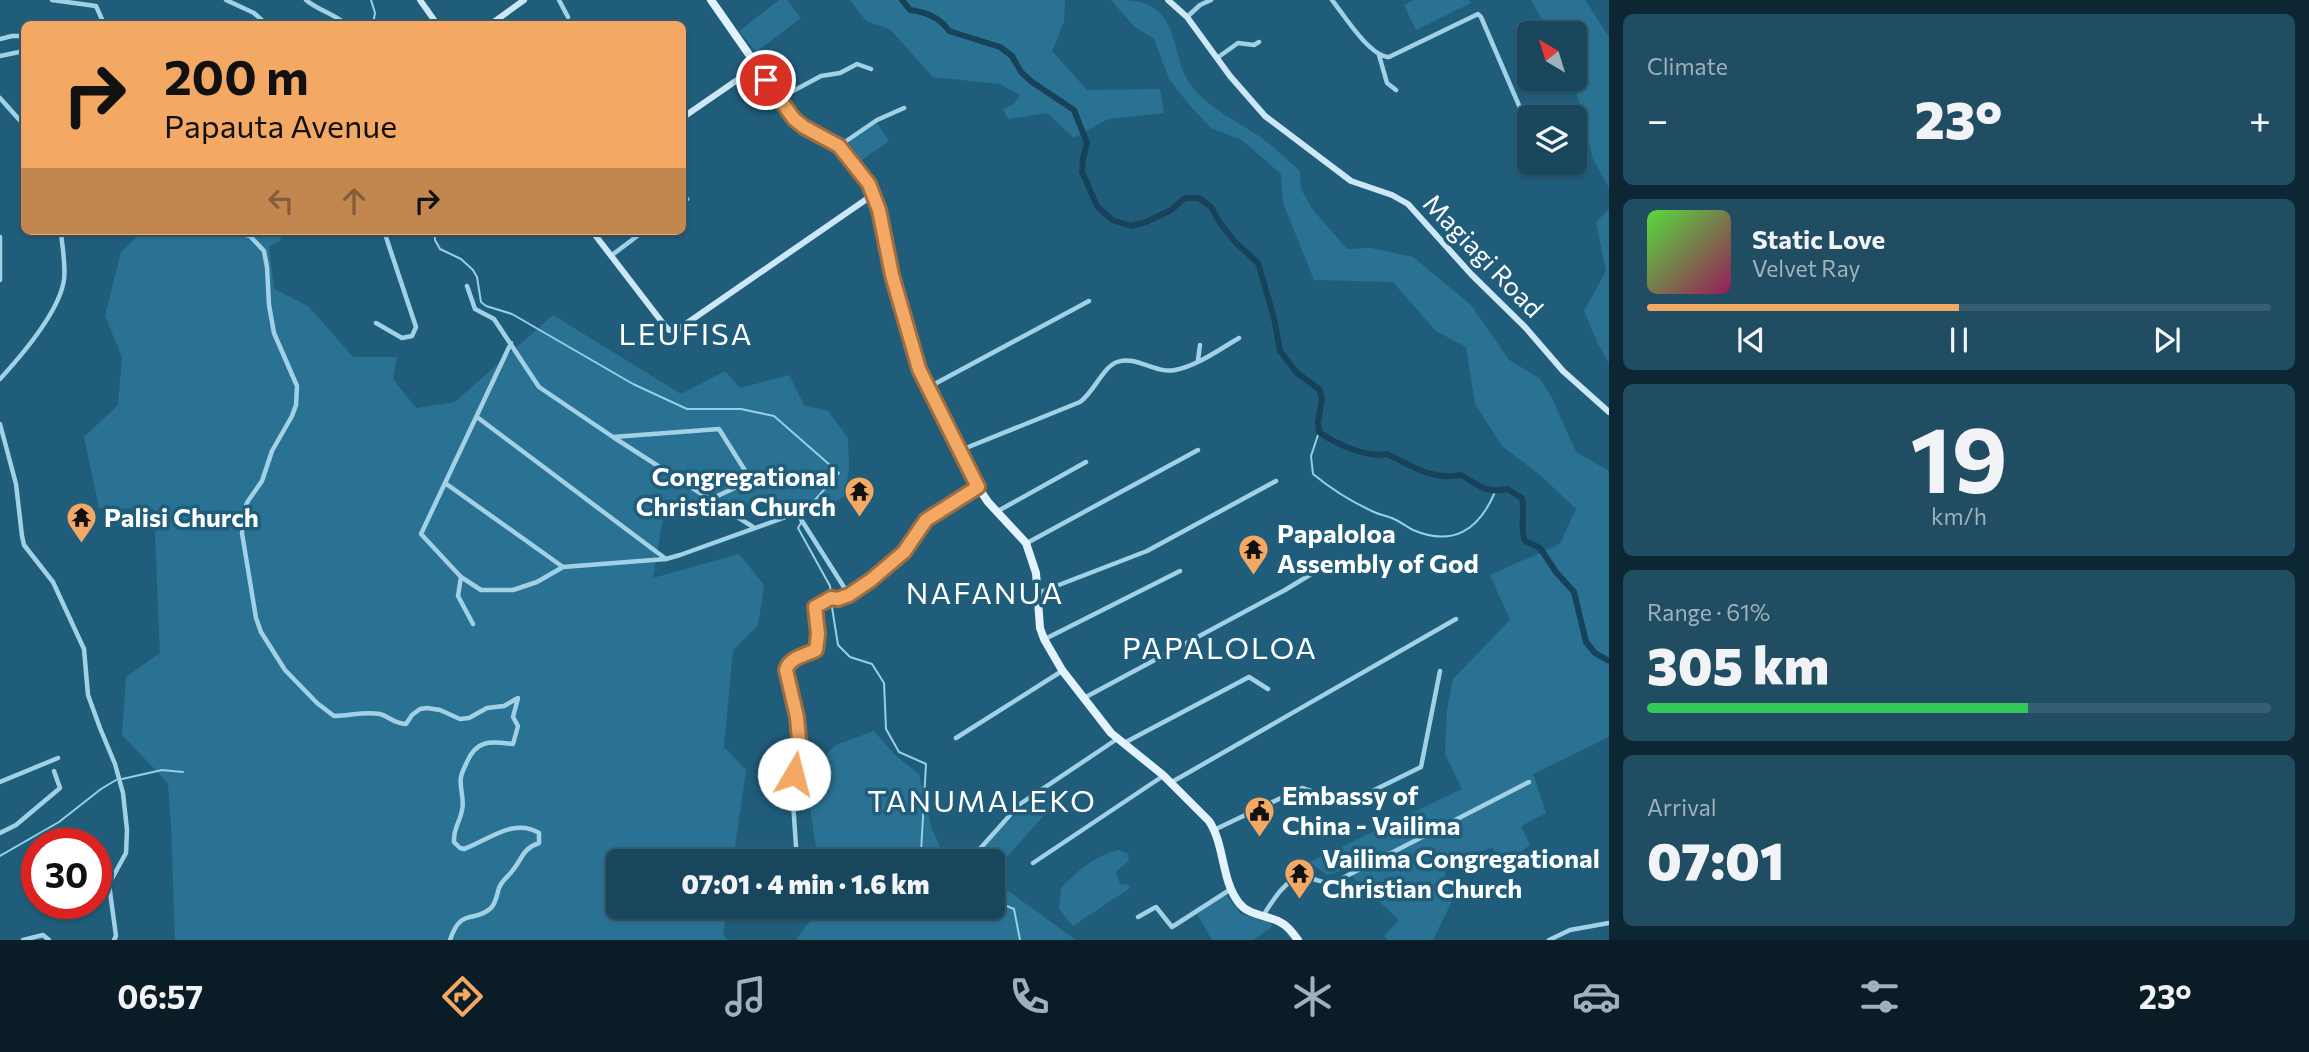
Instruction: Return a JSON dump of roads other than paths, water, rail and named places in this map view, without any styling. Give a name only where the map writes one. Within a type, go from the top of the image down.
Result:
[{"type":"main road","points":[[712,0],[800,124],[839,146],[863,174],[879,210],[892,275],[919,369],[978,487],[988,502],[1026,543],[1036,573],[1040,628],[1062,670],[1083,699],[1121,741],[1163,775],[1214,830],[1232,888],[1243,907],[1285,926],[1298,940]]},
{"type":"street","points":[[52,0],[96,6],[103,21]]},
{"type":"street","points":[[226,0],[254,13],[263,21]]},
{"type":"street","points":[[306,0],[341,21]]},
{"type":"street","points":[[420,0],[435,21]]},
{"type":"street","points":[[495,21],[524,0]]},
{"type":"street","points":[[559,0],[568,18]]},
{"type":"street","name":"Magiagi Road","points":[[1168,0],[1187,16],[1238,87],[1265,116],[1342,175],[1408,204],[1563,371],[1609,412]]},
{"type":"street","points":[[1187,16],[1211,0]]},
{"type":"street","points":[[1332,0],[1379,54],[1387,83],[1396,90]]},
{"type":"street","points":[[1379,54],[1389,57],[1478,14],[1519,105]]},
{"type":"street","points":[[0,39],[21,36]]},
{"type":"street","points":[[1217,58],[1238,44],[1254,45],[1259,42]]},
{"type":"street","points":[[0,56],[21,52]]},
{"type":"street","points":[[779,98],[821,76],[840,73],[857,64],[871,69]]},
{"type":"street","points":[[686,115],[757,67]]},
{"type":"street","points":[[0,99],[21,122]]},
{"type":"street","points":[[839,146],[877,120],[904,108]]},
{"type":"street","points":[[595,235],[665,326],[672,331],[688,324],[873,194]]},
{"type":"street","points":[[0,379],[29,348],[58,296],[64,272],[61,235]]},
{"type":"street","points":[[246,235],[264,251],[274,333],[297,386],[296,405],[292,416],[272,451],[262,481],[248,501],[241,527],[256,618],[276,658],[293,680],[334,716],[373,713],[383,715],[394,723],[406,724],[412,715],[427,708],[440,710],[460,719],[469,718],[488,708],[504,706],[518,698],[513,717],[518,726],[513,744],[488,742],[477,747],[469,758],[461,777],[462,811],[454,828],[454,842],[464,849],[504,831],[532,829],[538,833],[538,843],[522,853],[516,867],[499,887],[499,893],[491,908],[461,919],[450,940]]},
{"type":"street","points":[[376,323],[402,338],[412,336],[416,327],[385,235]]},
{"type":"street","points":[[612,255],[639,235]]},
{"type":"street","points":[[0,237],[0,280]]},
{"type":"street","points":[[467,286],[475,309],[494,319],[539,387],[754,527]]},
{"type":"street","points":[[928,388],[1089,301]]},
{"type":"street","points":[[960,450],[1080,402],[1089,395],[1107,369],[1120,360],[1130,360],[1157,370],[1174,370],[1239,338]]},
{"type":"street","points":[[511,343],[421,534],[461,577],[481,590],[513,590],[537,582],[564,567],[666,559],[797,513],[849,595]]},
{"type":"street","points":[[1197,361],[1200,345]]},
{"type":"street","points":[[477,417],[666,559]]},
{"type":"street","points":[[0,424],[16,484],[24,545],[52,582],[84,649],[88,695],[115,764],[123,793],[127,830],[126,853],[108,884],[116,936],[114,940]]},
{"type":"street","points":[[613,437],[719,429],[751,480]]},
{"type":"street","points":[[1026,543],[1198,450]]},
{"type":"street","points":[[998,511],[1086,462]]},
{"type":"street","points":[[710,500],[775,469]]},
{"type":"street","points":[[1038,594],[1147,551],[1276,481]]},
{"type":"street","points":[[445,483],[564,567]]},
{"type":"street","points":[[796,849],[792,787],[799,740],[797,717],[786,670],[793,659],[816,650],[818,634],[815,607],[831,598],[838,599],[849,595],[871,580],[904,552],[926,520],[978,487]]},
{"type":"street","points":[[1083,699],[1336,559]]},
{"type":"street","points":[[1044,639],[1180,571]]},
{"type":"street","points":[[461,577],[458,596],[473,624]]},
{"type":"street","points":[[1171,783],[1422,641],[1456,619]]},
{"type":"street","points":[[956,738],[1062,670]]},
{"type":"street","points":[[1214,830],[1302,788],[1350,802],[1421,767],[1440,671]]},
{"type":"street","points":[[981,849],[1020,804],[1121,741],[1249,677],[1268,689]]},
{"type":"street","points":[[0,782],[58,758]]},
{"type":"street","points":[[0,832],[16,825],[60,788],[54,771]]},
{"type":"street","points":[[1033,863],[1163,775]]},
{"type":"street","points":[[1263,916],[1280,891],[1295,879],[1301,877],[1331,884],[1529,782]]},
{"type":"street","points":[[1138,917],[1156,907],[1171,927],[1232,888]]},
{"type":"street","points":[[1549,940],[1570,930],[1609,923]]},
{"type":"street","points":[[23,940],[43,935],[49,940]]},
{"type":"waterway","points":[[371,0],[375,13],[374,21]]},
{"type":"waterway","points":[[902,0],[910,10],[932,16],[949,31],[1000,47],[1012,56],[1021,72],[1032,82],[1074,110],[1087,143],[1082,172],[1097,206],[1112,220],[1131,226],[1146,222],[1171,210],[1185,198],[1199,198],[1211,207],[1236,243],[1258,263],[1274,318],[1280,351],[1297,373],[1319,389],[1322,398],[1319,432],[1352,449],[1370,454],[1387,454],[1431,474],[1461,475],[1482,488],[1507,489],[1522,498],[1525,541],[1540,548],[1574,592],[1586,642],[1595,653],[1609,661]]},
{"type":"waterway","points":[[435,235],[440,249],[461,259],[473,270],[477,277],[481,302],[486,306],[512,314],[633,384],[687,409],[741,409],[774,416],[839,473],[814,501],[798,528],[830,586],[831,595]]},
{"type":"waterway","points":[[1319,432],[1311,456],[1313,474],[1358,504],[1427,535],[1440,537],[1463,532],[1481,516],[1495,492]]},
{"type":"waterway","points":[[831,601],[838,645],[850,657],[872,664],[884,683],[886,729],[899,752],[926,764],[921,849]]},
{"type":"waterway","points":[[122,779],[162,770],[183,772]]},
{"type":"waterway","points":[[0,856],[59,822],[116,780]]},
{"type":"waterway","points":[[1005,905],[1014,909],[1020,940]]},
{"type":"place","name":"Congregational Christian Church","points":[[859,519]]},
{"type":"place","name":"Palisi Church","points":[[81,545]]},
{"type":"place","name":"Papaloloa Assembly of God","points":[[1254,576]]},
{"type":"place","name":"Embassy of China - Vailima","points":[[1259,838]]},
{"type":"place","name":"Vailima Congregational Christian Church","points":[[1299,901]]},
{"type":"district","name":"LEUFISA","points":[[686,335]]},
{"type":"district","name":"NAFANUA","points":[[985,594]]},
{"type":"district","name":"PAPALOLOA","points":[[1220,649]]},
{"type":"district","name":"TANUMALEKO","points":[[982,802]]}]
